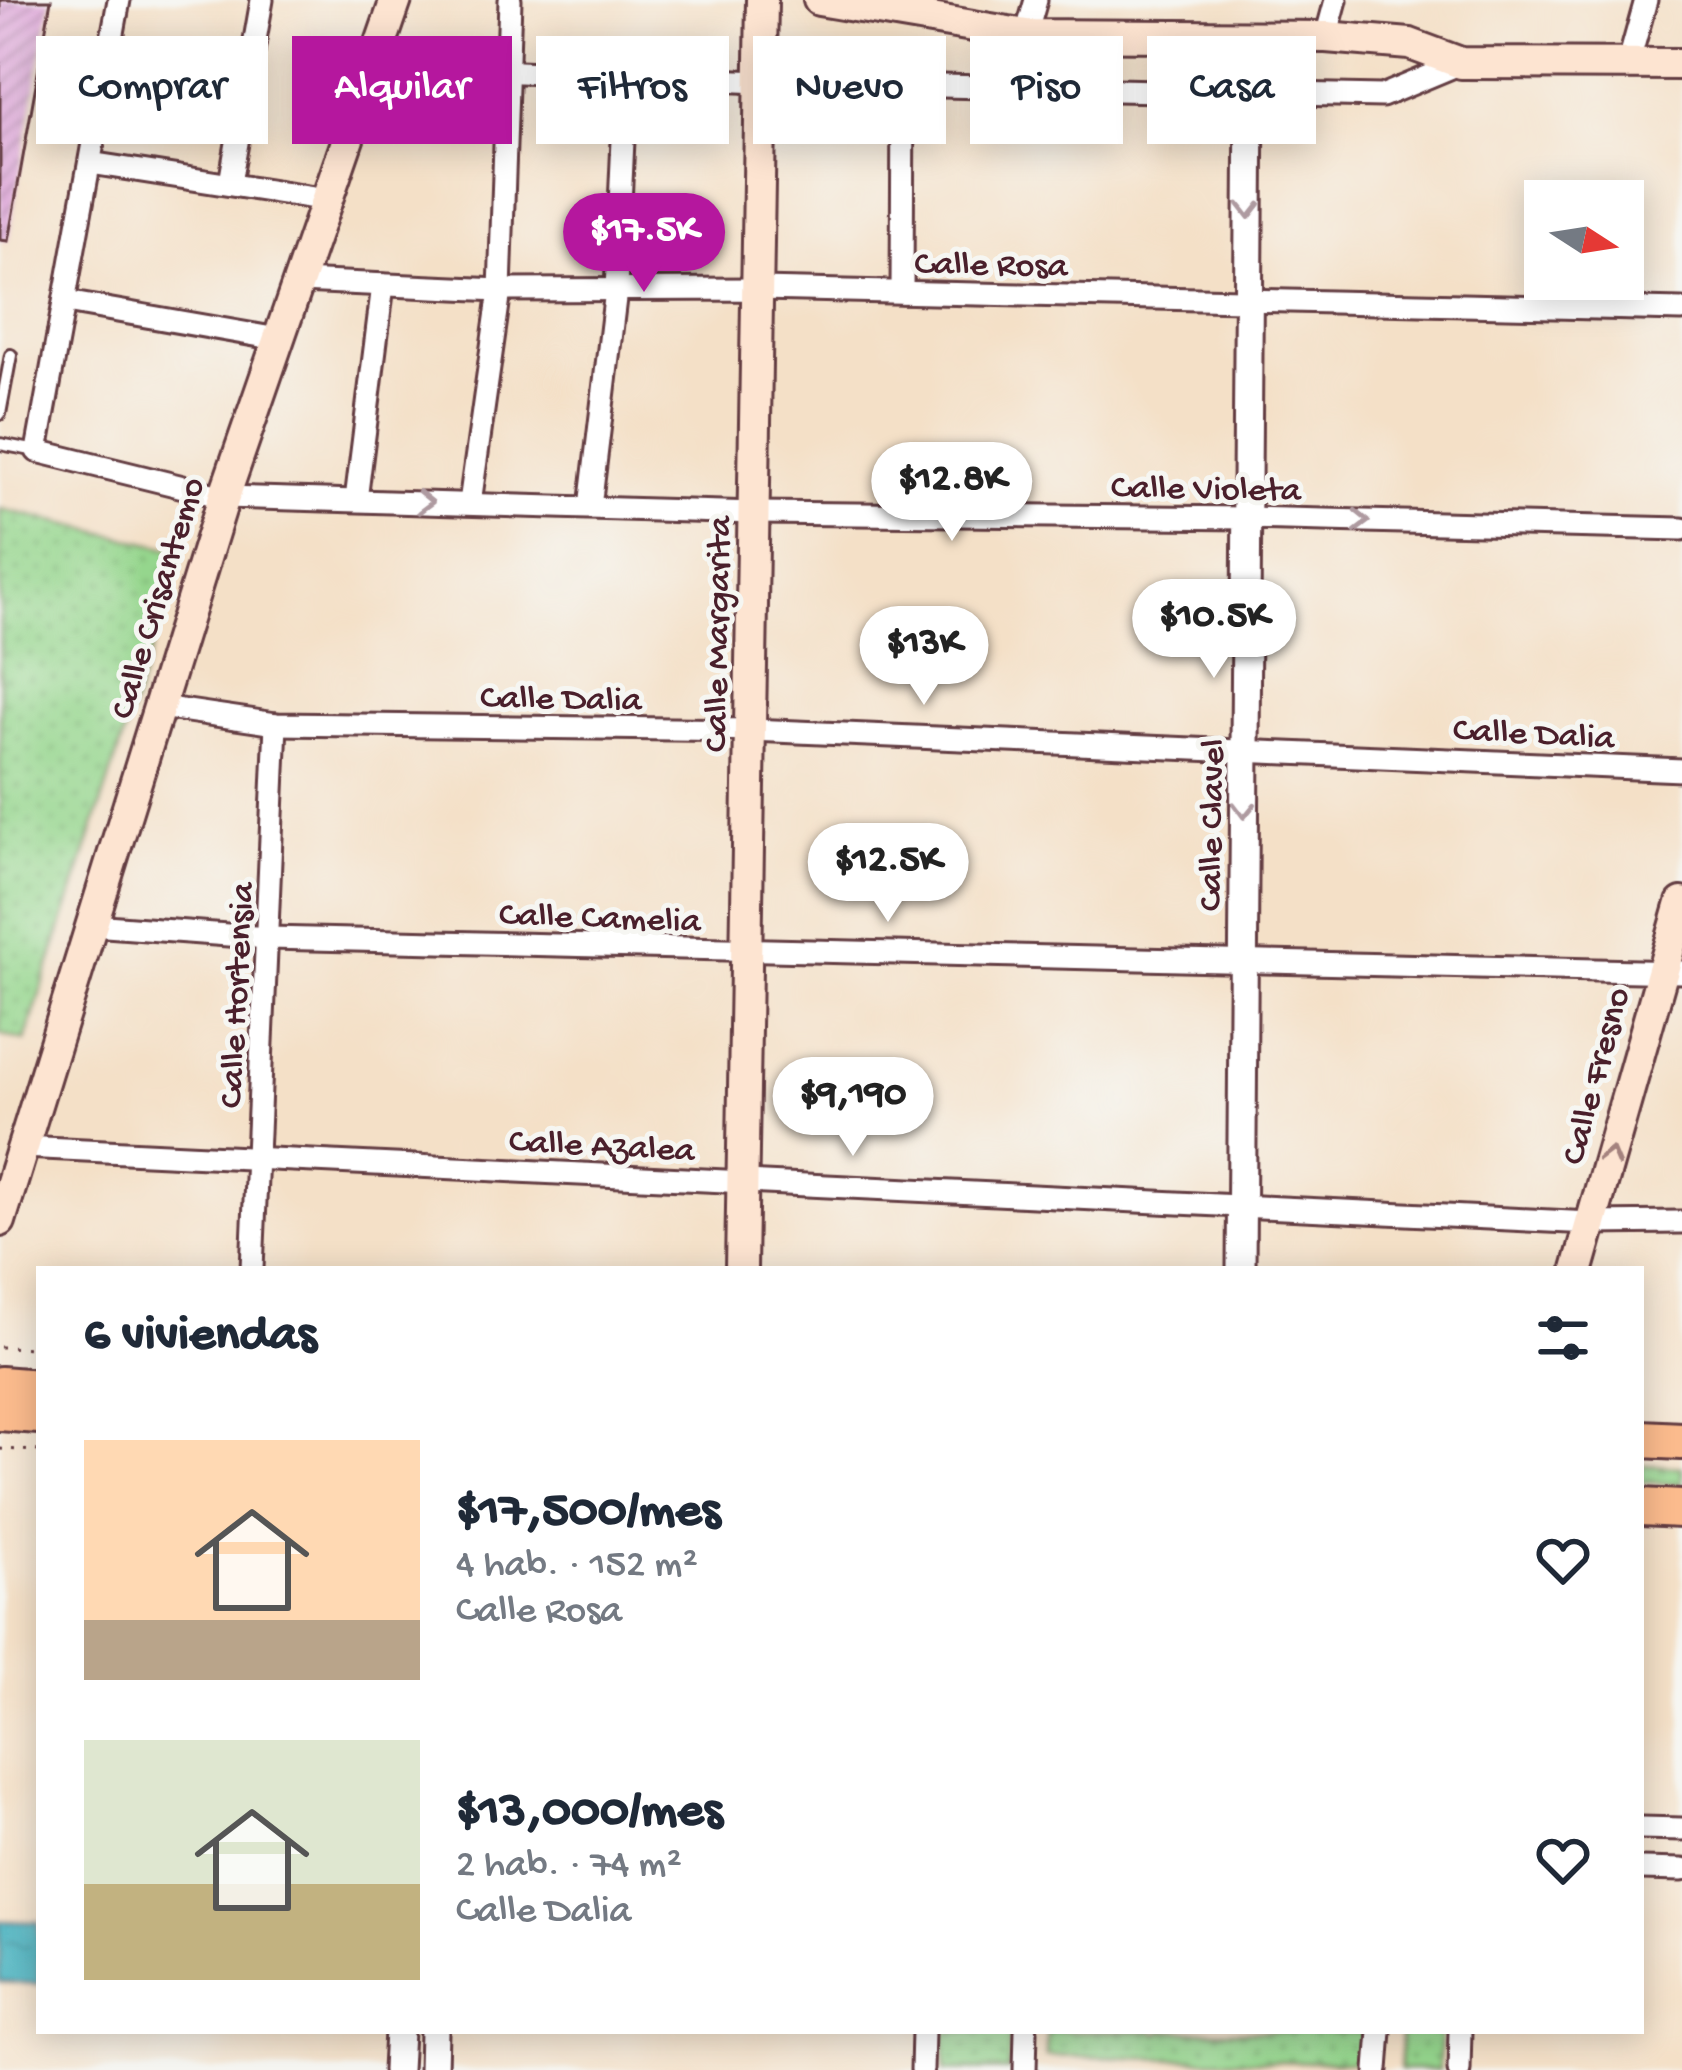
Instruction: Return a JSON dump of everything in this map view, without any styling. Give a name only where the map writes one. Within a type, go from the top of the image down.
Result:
[{"type":"main road","name":"Calle Crisantemo","points":[[384,36],[395,0]]},
{"type":"main road","name":"Calle Margarita","points":[[762,0],[762,36]]},
{"type":"main road","points":[[819,0],[1026,35],[1326,38],[1410,44],[1461,63],[1682,64]]},
{"type":"main road","name":"Calle Crisantemo","points":[[0,1221],[224,497],[347,144]]},
{"type":"main road","name":"Calle Margarita","points":[[741,1266],[761,144]]},
{"type":"main road","name":"Calle Fresno","points":[[1579,1266],[1671,971],[1682,903]]},
{"type":"main road","points":[[1644,1439],[1682,1441]]},
{"type":"main road","points":[[1644,1507],[1682,1509]]},
{"type":"street","points":[[37,451],[119,0]]},
{"type":"street","points":[[230,183],[262,0]]},
{"type":"street","points":[[510,0],[510,36]]},
{"type":"street","points":[[1026,35],[1036,0]]},
{"type":"street","points":[[1326,38],[1336,0]]},
{"type":"street","points":[[1628,65],[1646,0]]},
{"type":"street","points":[[1316,94],[1382,96],[1461,63]]},
{"type":"street","points":[[946,86],[1147,91]]},
{"type":"street","points":[[470,503],[500,290],[506,144]]},
{"type":"street","points":[[590,507],[616,290],[623,144]]},
{"type":"street","points":[[902,292],[903,144]]},
{"type":"street","name":"Calle Clavel","points":[[1241,1266],[1250,144]]},
{"type":"street","points":[[90,163],[327,200]]},
{"type":"street","name":"Calle Rosa","points":[[299,280],[500,290],[760,289],[1682,310]]},
{"type":"street","points":[[356,500],[383,285]]},
{"type":"street","points":[[66,302],[278,339]]},
{"type":"street","name":"Calle Violeta","points":[[37,451],[224,497],[755,513],[1246,518],[1682,530]]},
{"type":"street","name":"Calle Dalia","points":[[160,707],[276,724],[751,730],[1682,770]]},
{"type":"street","name":"Calle Hortensia","points":[[252,1266],[276,724]]},
{"type":"street","name":"Calle Camelia","points":[[92,925],[269,938],[746,952],[1671,971]]},
{"type":"street","name":"Calle Azalea","points":[[23,1147],[1591,1222],[1682,1222]]},
{"type":"street","points":[[1644,1828],[1682,1829]]},
{"type":"street","points":[[1644,1869],[1682,1870]]},
{"type":"street","points":[[397,2070],[399,2034]]},
{"type":"street","points":[[433,2070],[434,2034]]},
{"type":"street","points":[[922,2070],[923,2034]]},
{"type":"street","points":[[1025,2070],[1026,2034]]},
{"type":"street","points":[[1377,2070],[1380,2034]]},
{"type":"street","points":[[1459,2070],[1460,2034]]},
{"type":"lane","points":[[0,414],[11,355]]},
{"type":"lane","points":[[0,444],[37,451]]},
{"type":"path","points":[[0,1347],[36,1348]]},
{"type":"path","points":[[0,1449],[36,1451]]},
{"type":"green space","points":[[0,509],[183,551],[25,1041],[0,1034]]},
{"type":"green space","points":[[1644,1465],[1682,1467],[1682,1484],[1644,1482]]},
{"type":"green space","points":[[945,2034],[1010,2034],[1009,2070],[945,2070]]},
{"type":"green space","points":[[1047,2034],[1365,2034],[1364,2063],[1046,2056]]},
{"type":"green space","points":[[1401,2034],[1440,2034],[1439,2070],[1400,2070]]},
{"type":"water","points":[[0,1921],[36,1922],[36,1984],[0,1982]]},
{"type":"building","points":[[0,0],[51,0],[45,36],[36,36],[36,84],[8,241],[0,240]]}]
